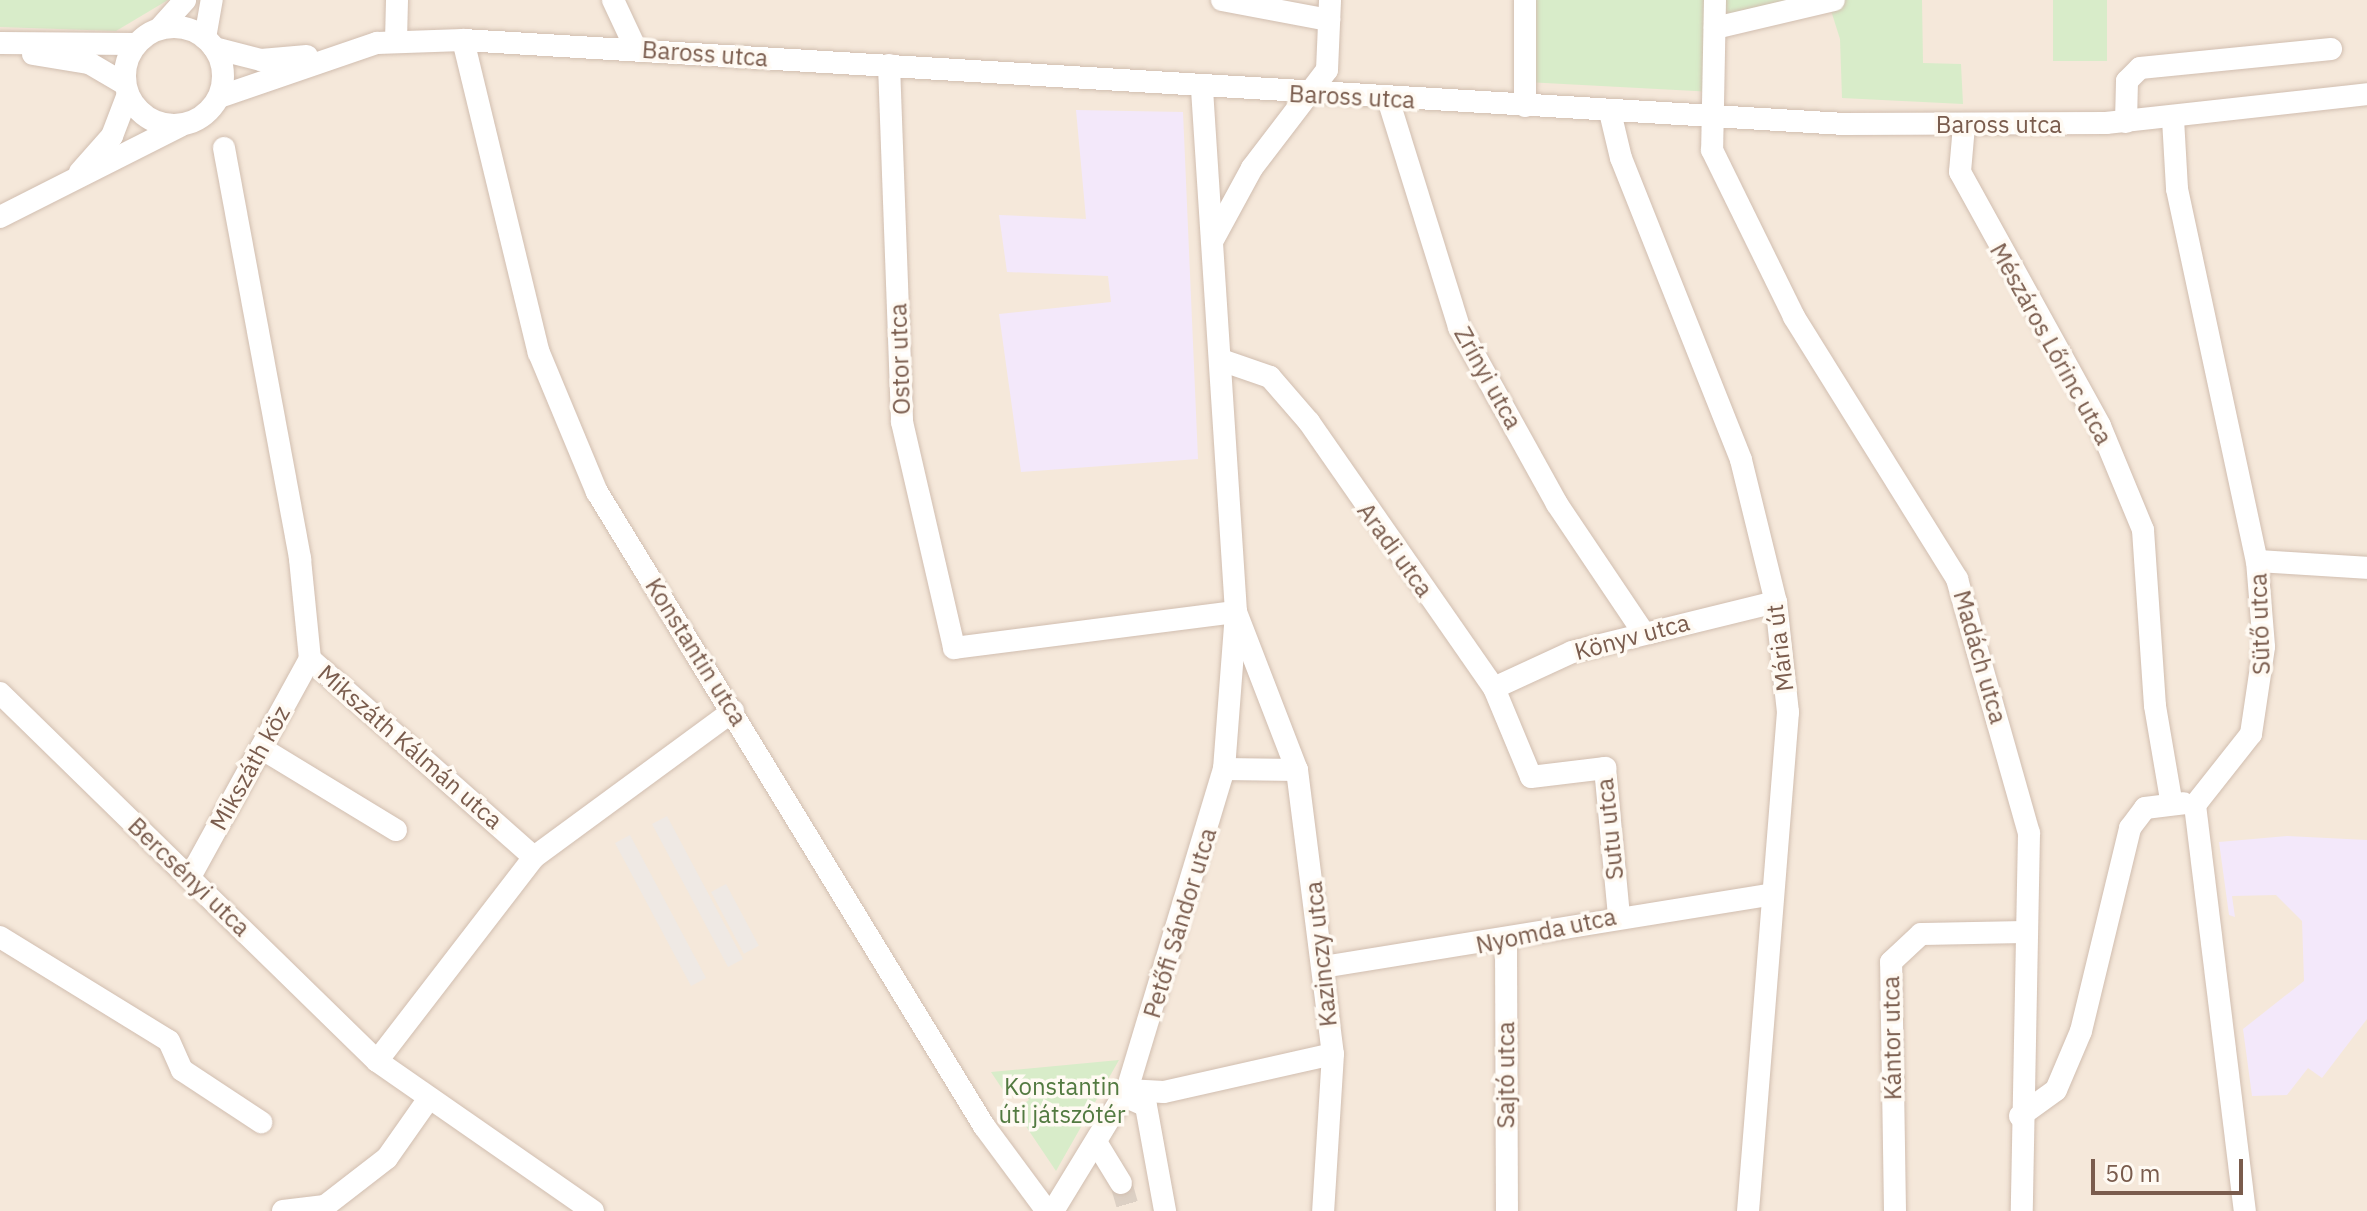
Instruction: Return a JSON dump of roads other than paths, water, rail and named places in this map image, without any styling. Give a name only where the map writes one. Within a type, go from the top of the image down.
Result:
[{"type":"street","points":[[0,43],[136,44],[159,29],[185,0]]},
{"type":"street","points":[[0,217],[181,125],[201,118],[219,97],[223,77],[210,43],[212,0]]},
{"type":"street","points":[[396,41],[397,0]]},
{"type":"street","points":[[613,0],[636,49]]},
{"type":"street","points":[[1222,0],[1330,10]]},
{"type":"street","points":[[1525,0],[1525,106]]},
{"type":"street","name":"Madách utca","points":[[1715,0],[1712,150],[1794,317],[1957,579],[2029,833],[2020,1116],[2022,1211]]},
{"type":"street","points":[[1715,28],[1834,0]]},
{"type":"street","name":"Petőfi Sándor utca","points":[[1212,243],[1228,206],[1305,96],[1327,70],[1330,10]]},
{"type":"street","points":[[159,29],[179,27],[210,43]]},
{"type":"street","name":"Baross utca","points":[[210,43],[261,60],[337,53],[396,41],[463,40],[889,65],[1305,96],[1712,117],[1964,126],[2173,119],[2367,94]]},
{"type":"street","name":"Konstantin utca","points":[[463,40],[539,353],[566,428],[597,492],[977,1114],[1047,1211]]},
{"type":"street","points":[[71,181],[112,136],[136,44]]},
{"type":"street","points":[[2126,122],[2127,81],[2140,68],[2331,49]]},
{"type":"street","points":[[0,53],[89,63],[126,89],[149,119],[181,125]]},
{"type":"street","name":"Baross utca","points":[[219,97],[337,53]]},
{"type":"street","name":"Ostor utca","points":[[889,65],[902,422],[954,648],[1236,612]]},
{"type":"street","name":"Petőfi Sándor utca","points":[[1053,1211],[1126,1093],[1224,769],[1236,612],[1202,89]]},
{"type":"street","name":"Zrínyi utca","points":[[1388,99],[1459,327],[1557,504],[1643,632]]},
{"type":"street","name":"Mária út","points":[[1610,112],[1621,158],[1741,460],[1776,602],[1788,712],[1770,895],[1748,1211]]},
{"type":"street","name":"Sütő utca","points":[[2173,119],[2177,189],[2257,561],[2264,647],[2251,734],[2195,805]]},
{"type":"street","name":"Mészáros Lőrinc utca","points":[[1964,126],[1960,172],[2100,426],[2143,530],[2155,706],[2171,800]]},
{"type":"street","name":"Mikszáth Kálmán utca","points":[[224,148],[300,559],[310,659],[534,857]]},
{"type":"street","name":"Aradi utca","points":[[1221,360],[1270,377],[1309,422],[1494,688],[1531,777]]},
{"type":"street","points":[[2257,561],[2367,568]]},
{"type":"street","name":"Könyv utca","points":[[1494,688],[1572,652],[1643,632],[1776,602]]},
{"type":"street","name":"Petőfi Sándor utca","points":[[1236,612],[1297,770]]},
{"type":"street","name":"Mikszáth köz","points":[[190,877],[310,659]]},
{"type":"street","name":"Bercsényi utca","points":[[0,693],[377,1061],[427,1101],[593,1211]]},
{"type":"street","points":[[377,1061],[534,857],[733,711]]},
{"type":"street","points":[[261,748],[396,830]]},
{"type":"street","name":"Sutu utca","points":[[1531,777],[1605,768],[1619,915]]},
{"type":"street","points":[[1224,769],[1297,770]]},
{"type":"street","name":"Kazinczy utca","points":[[1297,770],[1333,1054],[1323,1211]]},
{"type":"street","points":[[2020,1116],[2056,1090],[2081,1031],[2130,828],[2145,808],[2171,800],[2195,805],[2245,1211]]},
{"type":"street","name":"Nyomda utca","points":[[1323,967],[1506,940],[1619,915],[1770,895]]},
{"type":"street","name":"Kántor utca","points":[[1895,1211],[1891,962],[1921,934],[2026,932]]},
{"type":"street","points":[[0,937],[169,1041],[182,1070],[261,1122]]},
{"type":"street","name":"Sajtó utca","points":[[1506,940],[1507,1211]]},
{"type":"street","points":[[1126,1093],[1164,1092],[1333,1054]]},
{"type":"street","points":[[1126,1093],[1146,1106],[1165,1211]]},
{"type":"street","points":[[283,1211],[325,1206],[387,1158],[427,1101]]},
{"type":"street","points":[[1096,1142],[1121,1183]]},
{"type":"tunnel","points":[[1121,1183],[1129,1211]]},
{"type":"park label","name":"Konstantin úti játszótér","points":[[1062,1101]]}]
